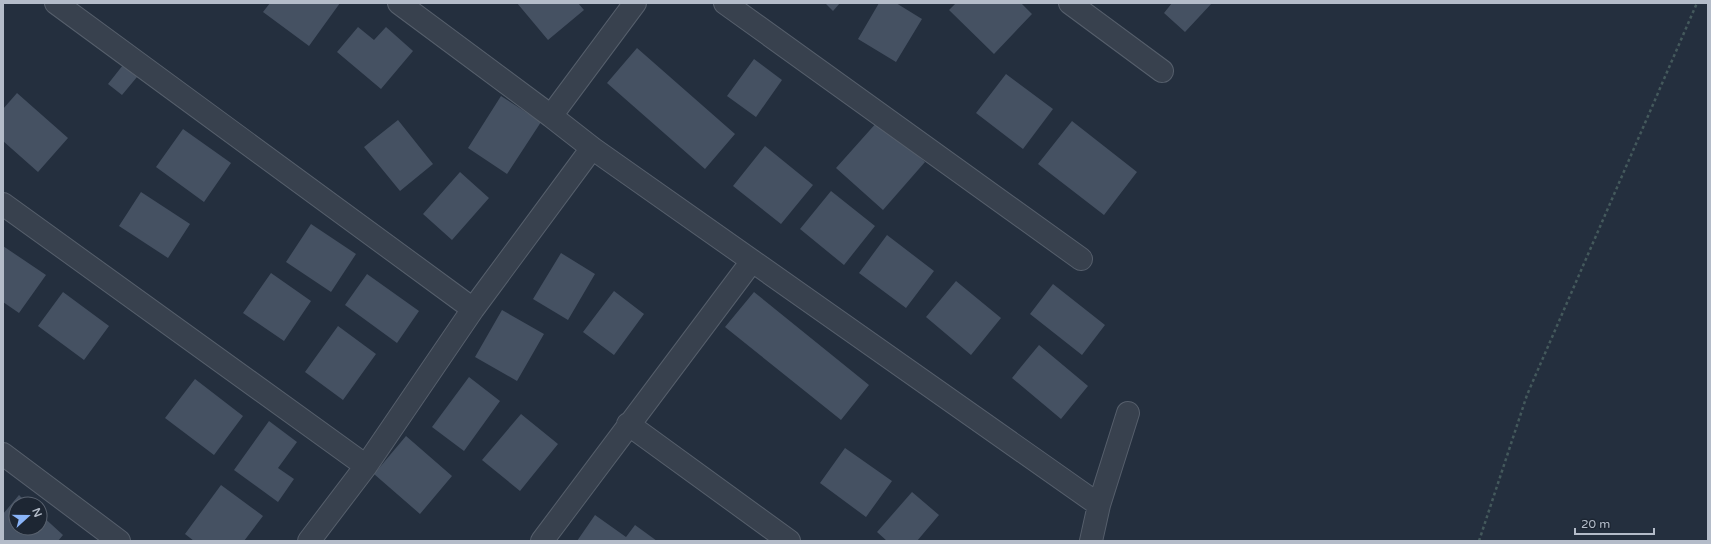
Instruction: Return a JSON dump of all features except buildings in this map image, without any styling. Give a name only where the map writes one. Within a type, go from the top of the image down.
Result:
[{"type":"street","points":[[56,3],[473,308]]},
{"type":"street","points":[[399,3],[592,148],[1099,505]]},
{"type":"street","points":[[551,116],[634,3]]},
{"type":"street","points":[[725,3],[1081,258]]},
{"type":"street","points":[[1070,3],[1162,71]]},
{"type":"street","points":[[309,541],[366,466],[473,308],[592,148]]},
{"type":"street","points":[[3,204],[366,466]]},
{"type":"street","points":[[542,541],[628,424],[752,261]]},
{"type":"street","points":[[1091,541],[1099,505],[1128,413]]},
{"type":"street","points":[[628,424],[789,541]]},
{"type":"street","points":[[3,454],[118,541]]},
{"type":"path","points":[[1479,541],[1527,395],[1697,3]]}]
